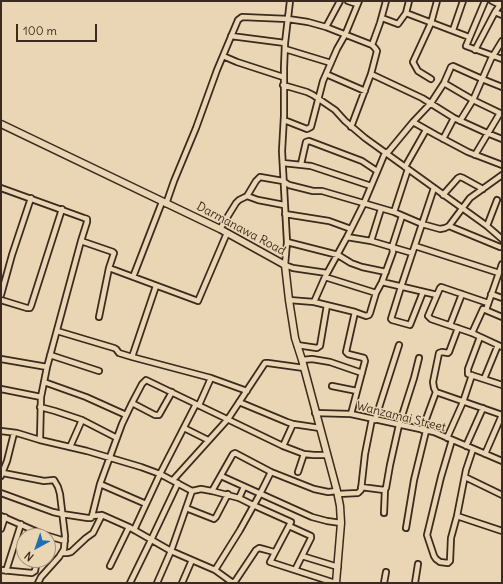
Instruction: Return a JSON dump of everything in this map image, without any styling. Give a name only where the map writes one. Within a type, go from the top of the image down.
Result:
[{"type":"street","points":[[290,1],[283,77],[284,120],[282,151],[287,242],[285,265],[292,268],[326,275],[376,293]]},
{"type":"street","points":[[326,27],[340,1]]},
{"type":"street","points":[[284,120],[307,129],[310,128],[326,74],[345,35],[358,2],[348,1]]},
{"type":"street","points":[[372,45],[382,18],[386,1]]},
{"type":"street","points":[[382,18],[397,24],[400,23],[406,14],[409,1]]},
{"type":"street","points":[[431,79],[418,71],[413,62],[431,23],[436,1]]},
{"type":"street","points":[[453,30],[463,1]]},
{"type":"street","points":[[485,1],[466,46],[502,59]]},
{"type":"street","points":[[475,50],[501,3],[492,1]]},
{"type":"street","points":[[495,12],[502,15]]},
{"type":"street","points":[[406,14],[470,37]]},
{"type":"street","points":[[133,277],[196,128],[231,36],[238,20],[242,17],[288,19],[308,22],[326,27],[372,45],[377,49],[371,74],[351,127]]},
{"type":"street","points":[[231,36],[285,43]]},
{"type":"street","points":[[460,121],[473,100],[493,55],[502,41]]},
{"type":"street","points":[[285,49],[331,63]]},
{"type":"street","points":[[223,56],[283,77]]},
{"type":"street","points":[[314,302],[326,275],[338,255],[364,203],[385,153],[389,151],[431,103],[444,83],[451,67],[453,66],[502,87]]},
{"type":"street","points":[[326,74],[365,91]]},
{"type":"street","points":[[371,74],[431,103],[460,121],[502,139]]},
{"type":"street","points":[[444,83],[473,100],[501,113],[487,133],[475,155]]},
{"type":"street","points":[[283,85],[307,92],[335,110],[351,127],[463,208],[502,239]]},
{"type":"street","points":[[443,139],[454,118]]},
{"type":"street","points":[[413,122],[475,155],[502,165]]},
{"type":"street","name":"Darmanawa Road","points":[[1,124],[220,229],[285,265],[293,329],[340,506],[341,523],[338,567],[335,583]]},
{"type":"street","points":[[394,212],[407,168],[426,130]]},
{"type":"street","points":[[301,164],[306,142],[309,141],[362,161],[377,171]]},
{"type":"street","points":[[283,162],[311,166],[371,186]]},
{"type":"street","points":[[220,229],[236,203],[247,196],[260,177],[283,181],[300,188],[313,191],[322,191],[364,203],[440,229],[449,226],[470,198],[502,175]]},
{"type":"street","points":[[443,195],[460,177],[483,189]]},
{"type":"street","points":[[1,188],[87,219],[40,397],[40,440]]},
{"type":"street","points":[[423,292],[411,324],[409,325],[391,319],[434,188]]},
{"type":"street","points":[[247,196],[258,200],[284,205]]},
{"type":"street","points":[[1,295],[12,255],[31,198]]},
{"type":"street","points":[[487,226],[497,200]]},
{"type":"street","points":[[1,300],[30,308],[62,209]]},
{"type":"street","points":[[372,242],[381,209]]},
{"type":"street","points":[[285,214],[329,221],[351,229]]},
{"type":"street","points":[[289,300],[314,302],[356,312],[366,316],[368,315],[393,252],[392,247],[402,216]]},
{"type":"street","points":[[449,226],[502,247]]},
{"type":"street","points":[[109,268],[198,302],[227,233]]},
{"type":"street","points":[[347,237],[412,253]]},
{"type":"street","points":[[81,241],[114,252],[109,268],[99,317]]},
{"type":"street","points":[[287,242],[338,255],[351,263],[386,272]]},
{"type":"street","points":[[415,246],[499,273]]},
{"type":"street","points":[[486,310],[502,264]]},
{"type":"street","points":[[382,282],[437,296]]},
{"type":"street","points":[[132,357],[156,286]]},
{"type":"street","points":[[484,379],[500,346],[472,333],[431,319],[428,316],[441,287],[488,303]]},
{"type":"street","points":[[450,325],[462,294]]},
{"type":"street","points":[[492,294],[502,298]]},
{"type":"street","points":[[297,345],[317,348],[320,346],[327,305]]},
{"type":"street","points":[[472,333],[482,309],[502,317]]},
{"type":"street","points":[[351,414],[365,361],[365,359],[346,352],[356,312]]},
{"type":"street","points":[[406,528],[424,430],[436,392],[433,382],[439,353],[449,352],[458,328]]},
{"type":"street","points":[[57,330],[114,348],[119,353],[211,378],[247,390]]},
{"type":"street","points":[[480,337],[468,370],[468,374],[502,385]]},
{"type":"street","points":[[212,491],[235,453],[271,472],[314,489],[328,492],[358,494],[361,490],[365,454],[374,420],[399,345]]},
{"type":"street","points":[[50,355],[99,371]]},
{"type":"street","points":[[384,513],[385,489],[398,425],[414,378],[419,358]]},
{"type":"street","points":[[1,359],[47,367]]},
{"type":"street","points":[[302,360],[312,359],[330,362],[362,373]]},
{"type":"street","points":[[130,583],[151,540],[175,482],[208,440],[228,419],[267,363],[304,368]]},
{"type":"street","points":[[472,375],[450,439],[428,535],[434,556],[440,562],[448,563],[450,561],[451,538],[473,449]]},
{"type":"street","points":[[134,530],[160,474],[211,378]]},
{"type":"street","points":[[92,516],[100,484],[126,415],[142,384],[146,380],[283,446],[304,454],[327,455]]},
{"type":"street","points":[[44,382],[86,397],[126,415]]},
{"type":"street","points":[[332,386],[358,391]]},
{"type":"street","points":[[1,389],[40,397]]},
{"type":"street","points":[[132,403],[158,416],[172,392]]},
{"type":"street","points":[[436,392],[502,415],[485,454]]},
{"type":"street","points":[[239,402],[293,424],[320,428]]},
{"type":"street","points":[[40,407],[82,420],[117,438]]},
{"type":"street","points":[[466,446],[483,408]]},
{"type":"street","name":"Wanzamai Street","points":[[316,413],[351,414],[424,430],[502,460]]},
{"type":"street","points":[[70,447],[82,420]]},
{"type":"street","points":[[283,446],[293,424]]},
{"type":"street","points":[[184,428],[208,440]]},
{"type":"street","points":[[1,431],[14,432],[141,467],[160,474],[192,491],[201,489],[228,494],[239,498],[290,522],[270,562],[335,583]]},
{"type":"street","points":[[14,432],[2,475],[39,480],[55,480],[60,494],[65,541],[64,548],[62,553],[41,577],[38,583]]},
{"type":"street","points":[[298,472],[304,454]]},
{"type":"street","points":[[215,570],[260,494],[271,472]]},
{"type":"street","points":[[221,476],[317,519],[341,523]]},
{"type":"street","points":[[465,477],[502,495]]},
{"type":"street","points":[[100,484],[146,504]]},
{"type":"street","points":[[239,498],[244,487]]},
{"type":"street","points":[[361,488],[385,489]]},
{"type":"street","points":[[157,583],[192,491]]},
{"type":"street","points":[[1,493],[62,514],[88,518],[102,515],[129,527],[170,551],[215,570],[233,583],[256,550],[263,548],[274,552]]},
{"type":"street","points":[[186,508],[214,519],[228,494]]},
{"type":"street","points":[[62,553],[70,552],[93,533],[102,515]]},
{"type":"street","points":[[1,529],[3,516],[28,528]]},
{"type":"street","points":[[457,516],[502,531]]},
{"type":"street","points":[[21,524],[4,571],[32,573],[35,571],[36,568]]},
{"type":"street","points":[[289,526],[311,536],[295,570]]},
{"type":"street","points":[[110,566],[129,527]]},
{"type":"street","points":[[56,539],[65,541]]},
{"type":"street","points":[[302,556],[338,567]]},
{"type":"street","points":[[182,583],[192,560]]},
{"type":"street","points":[[415,583],[418,564]]},
{"type":"street","points":[[384,583],[386,572]]}]
